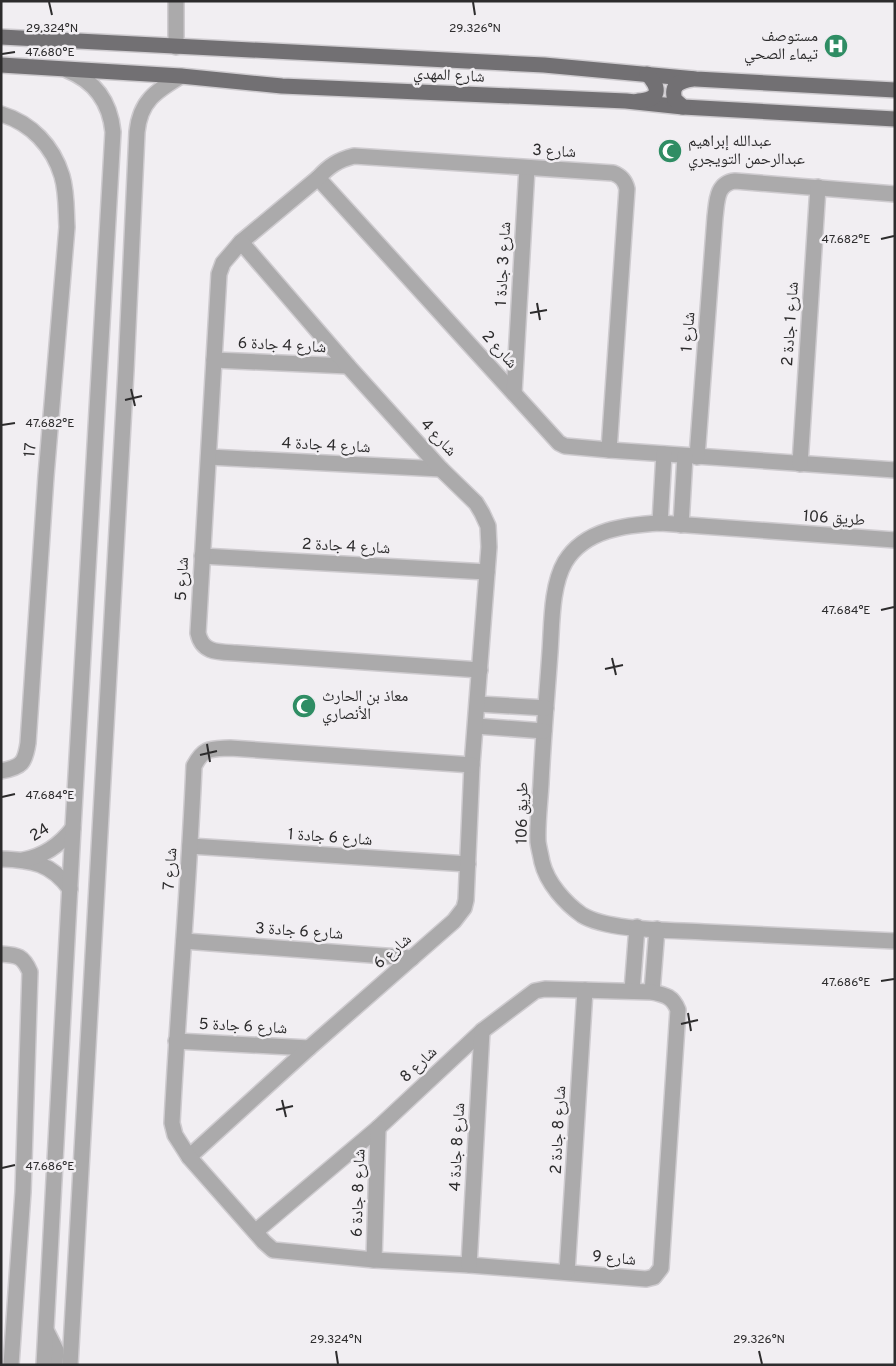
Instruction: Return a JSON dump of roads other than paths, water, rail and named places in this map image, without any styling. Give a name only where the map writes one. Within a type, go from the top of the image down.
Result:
[{"type":"main road","name":"شارع المهدي","points":[[1,38],[525,64],[696,78],[895,90]]},
{"type":"main road","name":"شارع المهدي","points":[[1,65],[181,76],[282,86],[626,101],[895,119]]},
{"type":"main road","points":[[626,101],[652,98],[657,87],[647,74]]},
{"type":"main road","points":[[683,106],[674,100],[676,84],[696,78]]},
{"type":"street","points":[[176,1],[176,47]]},
{"type":"street","points":[[44,1365],[113,132],[109,111],[99,92],[84,78],[67,70]]},
{"type":"street","points":[[70,1365],[126,380],[137,132],[140,116],[148,101],[161,88],[181,76]]},
{"type":"street","name":"17","points":[[1,114],[16,119],[32,129],[54,157],[62,176],[66,197],[67,227],[45,486],[28,743],[26,758],[16,768],[1,771]]},
{"type":"street","name":"شارع 3","points":[[241,242],[318,178],[325,170],[339,160],[354,156],[613,172],[623,178],[627,189],[609,450]]},
{"type":"street","name":"شارع 3 جادة 1","points":[[514,392],[527,168]]},
{"type":"street","name":"شارع 2","points":[[318,178],[559,443],[565,446],[691,456]]},
{"type":"street","name":"شارع 1","points":[[691,456],[718,192],[726,184],[735,182],[895,194]]},
{"type":"street","name":"شارع 1 جادة 2","points":[[800,464],[818,187]]},
{"type":"street","name":"شارع 5","points":[[241,242],[224,263],[218,274],[198,633],[200,641],[204,646],[215,651],[480,670]]},
{"type":"street","name":"شارع 4","points":[[241,242],[348,366],[441,469],[476,503],[482,513],[488,526],[489,547],[478,704]]},
{"type":"street","name":"شارع 4 جادة 6","points":[[214,360],[348,366]]},
{"type":"street","points":[[660,523],[664,454]]},
{"type":"street","points":[[681,525],[691,456],[895,470]]},
{"type":"street","name":"شارع 4 جادة 4","points":[[209,457],[441,469]]},
{"type":"street","name":"طريق 106","points":[[895,540],[660,523],[631,524],[612,528],[595,535],[579,546],[565,561],[559,576],[554,600],[538,842],[543,864],[554,886],[567,902],[584,916],[608,924],[657,929],[895,941]]},
{"type":"street","name":"شارع 4 جادة 2","points":[[202,556],[487,572]]},
{"type":"street","points":[[478,704],[546,708]]},
{"type":"street","name":"شارع 6","points":[[189,1157],[309,1048],[454,921],[464,908],[466,900],[472,765],[478,704]]},
{"type":"street","points":[[476,726],[544,730]]},
{"type":"street","name":"شارع 7","points":[[255,1232],[189,1157],[175,1135],[172,1122],[194,766],[200,755],[208,750],[230,748],[472,765]]},
{"type":"street","points":[[78,757],[85,751],[94,756],[93,834],[100,841]]},
{"type":"street","name":"24","points":[[22,860],[51,850],[67,837],[73,828]]},
{"type":"street","name":"شارع 6 جادة 1","points":[[190,846],[468,864]]},
{"type":"street","name":"24","points":[[1,859],[38,863],[53,871],[70,889]]},
{"type":"street","points":[[632,991],[637,927]]},
{"type":"street","points":[[652,992],[657,929]]},
{"type":"street","name":"شارع 6 جادة 3","points":[[184,941],[412,958]]},
{"type":"street","points":[[1,954],[16,955],[25,961],[30,972],[23,1192],[11,1365]]},
{"type":"street","name":"شارع 8","points":[[255,1232],[378,1128],[482,1031],[535,991],[545,989],[632,991]]},
{"type":"street","name":"شارع 8 جادة 2","points":[[568,1272],[585,990]]},
{"type":"street","name":"شارع 9","points":[[255,1232],[273,1250],[374,1260],[469,1265],[646,1279],[654,1277],[661,1268],[678,1010],[674,1000],[666,994],[632,991]]},
{"type":"street","name":"شارع 8 جادة 4","points":[[469,1265],[482,1031]]},
{"type":"street","name":"شارع 6 جادة 5","points":[[176,1041],[309,1048]]},
{"type":"street","name":"شارع 8 جادة 6","points":[[374,1260],[378,1128]]},
{"type":"street","points":[[46,1330],[56,1350],[55,1365]]},
{"type":"place","name":"مستوصف تيماء الصحي","points":[[836,46]]},
{"type":"place","name":"عبدالله إبراهيم عبدالرحمن التويجري","points":[[670,151]]},
{"type":"place","name":"معاذ بن الحارث الأنصاري","points":[[304,706]]}]
